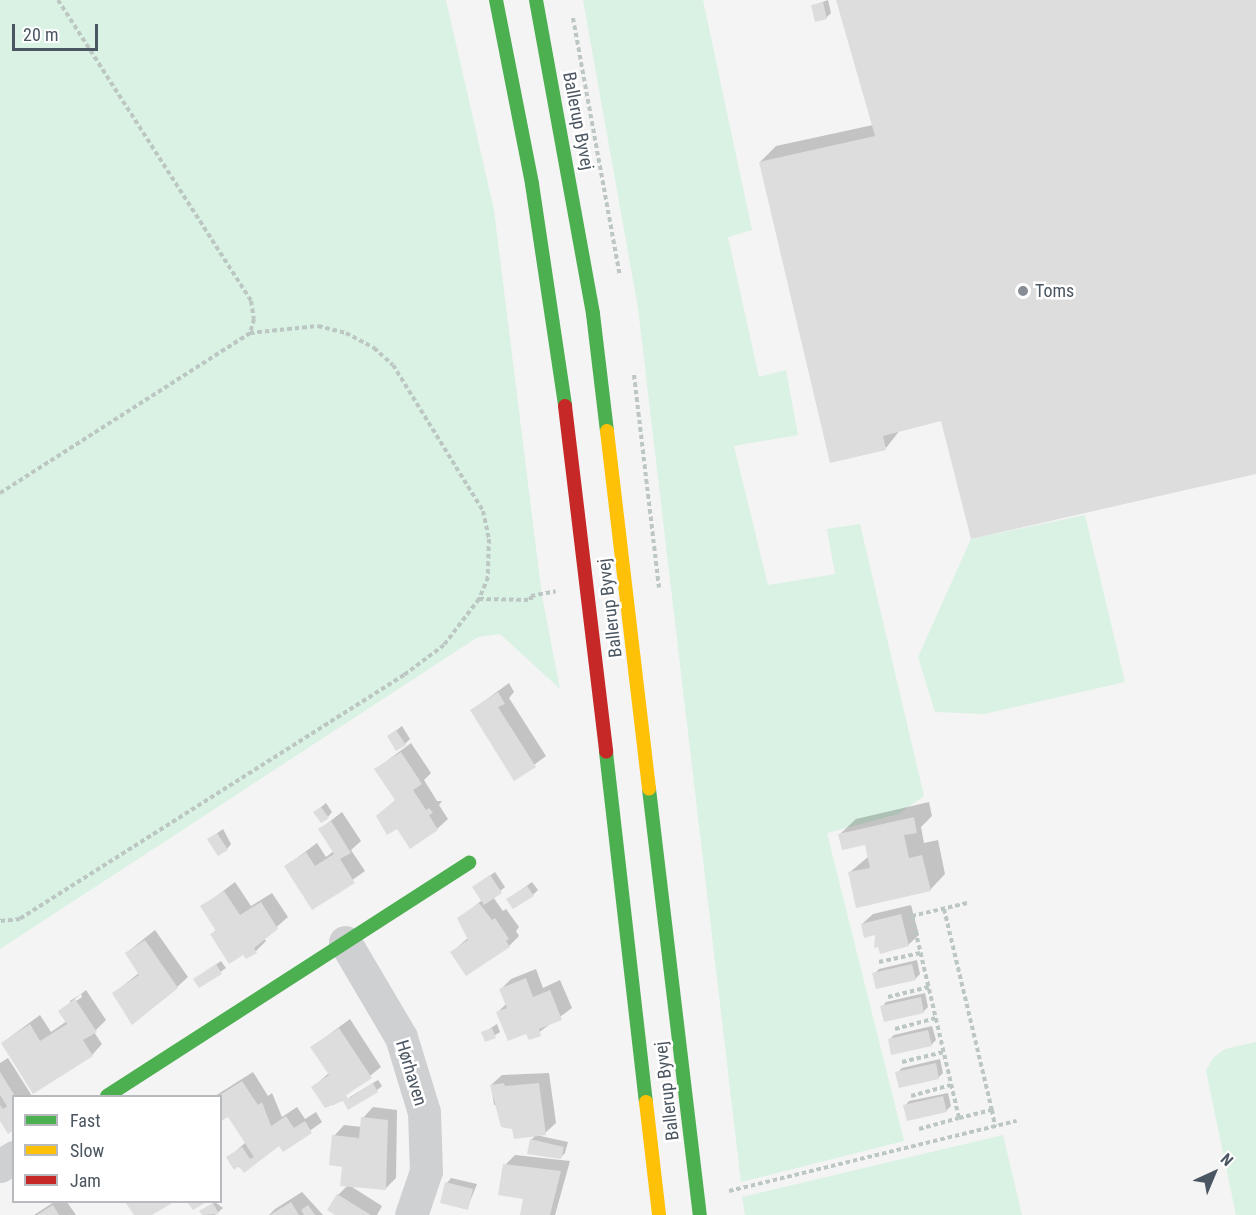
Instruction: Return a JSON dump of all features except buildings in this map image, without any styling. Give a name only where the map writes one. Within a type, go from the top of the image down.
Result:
[{"type":"main road","name":"Ballerup Byvej","points":[[496,0],[532,184],[570,441],[658,1215]]},
{"type":"main road","name":"Ballerup Byvej","points":[[536,0],[593,314],[700,1215]]},
{"type":"main road","points":[[109,1095],[469,863]]},
{"type":"street","name":"Hørhaven","points":[[345,942],[401,1037],[424,1112],[426,1171],[411,1215]]},
{"type":"path","points":[[58,0],[251,301],[254,319],[250,333]]},
{"type":"path","points":[[0,493],[250,333],[318,326],[364,343],[393,365],[483,512],[489,539],[488,577],[479,599],[444,645],[404,675],[20,919],[0,921]]},
{"type":"path","points":[[555,581],[558,602]]},
{"type":"path","points":[[479,599],[531,600],[531,596],[556,591]]},
{"type":"path","points":[[959,1118],[912,916],[967,903]]},
{"type":"path","points":[[944,909],[995,1127]]},
{"type":"path","points":[[879,962],[920,953]]},
{"type":"path","points":[[888,997],[929,987]]},
{"type":"path","points":[[895,1029],[936,1018]]},
{"type":"path","points":[[902,1062],[944,1052]]},
{"type":"path","points":[[910,1096],[951,1085]]},
{"type":"path","points":[[919,1129],[992,1110]]},
{"type":"path","points":[[729,1191],[1017,1121]]},
{"type":"green space","points":[[0,0],[446,0],[494,210],[542,596],[560,689],[500,634],[478,637],[0,949]]},
{"type":"green space","points":[[583,0],[703,0],[752,230],[728,237],[759,377],[786,370],[798,435],[734,446],[768,585],[835,574],[827,529],[860,524],[924,796],[898,814],[827,833],[904,1141],[741,1182],[638,308]]},
{"type":"green space","points":[[1085,515],[1125,682],[984,714],[935,712],[918,657],[971,539]]},
{"type":"green space","points":[[1256,1042],[1256,1215],[1236,1215],[1206,1071],[1213,1058],[1225,1049]]},
{"type":"green space","points":[[1003,1135],[1022,1215],[745,1215],[742,1197]]},
{"type":"traffic: fast","points":[[496,0],[532,184],[565,406]]},
{"type":"traffic: fast","points":[[536,0],[593,314],[607,431]]},
{"type":"traffic: fast","points":[[606,752],[646,1102]]},
{"type":"traffic: fast","points":[[649,789],[700,1215]]},
{"type":"traffic: fast","points":[[109,1095],[469,863]]},
{"type":"traffic: slow","points":[[607,431],[649,789]]},
{"type":"traffic: slow","points":[[646,1102],[659,1215]]},
{"type":"traffic: jam","points":[[565,406],[606,752]]},
{"type":"place","name":"Toms","points":[[1023,291]]}]
